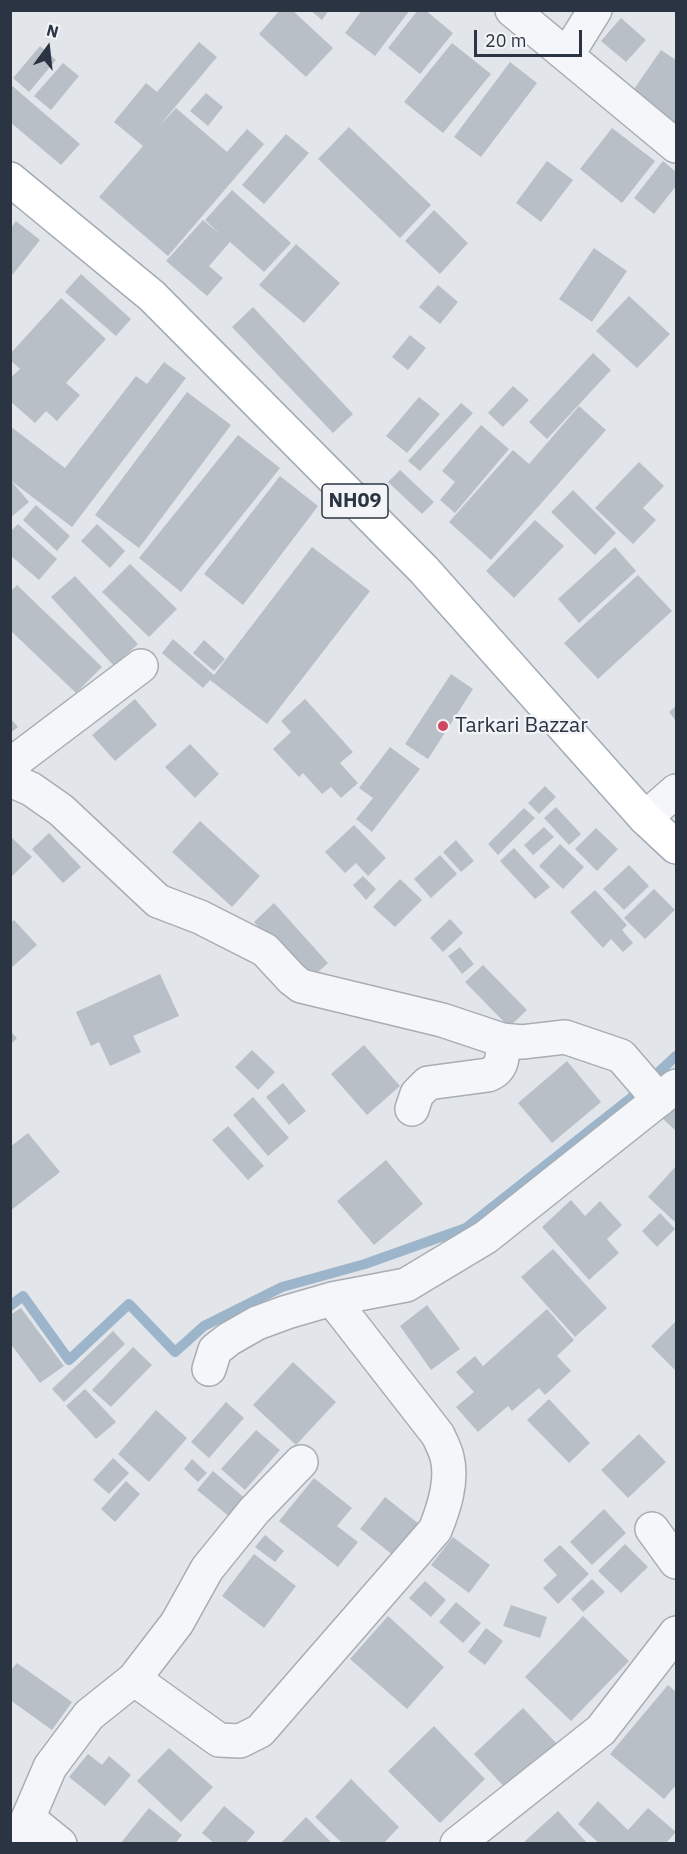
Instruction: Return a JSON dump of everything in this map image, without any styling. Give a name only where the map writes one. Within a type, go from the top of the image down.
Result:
[{"type":"main road","name":"NH09","points":[[10,179],[152,296],[424,570],[645,818],[676,847]]},
{"type":"street","points":[[512,10],[676,147]]},
{"type":"street","points":[[567,55],[595,10]]},
{"type":"street","points":[[10,765],[141,666]]},
{"type":"street","points":[[10,780],[31,789],[61,810],[158,901],[200,917],[265,950],[301,986],[442,1020],[502,1040],[522,1042],[565,1037],[621,1056],[634,1071],[664,1094],[486,1237],[406,1285],[332,1299],[257,1323],[215,1350],[209,1369]]},
{"type":"street","points":[[645,818],[676,791]]},
{"type":"street","points":[[412,1109],[417,1095],[428,1083],[495,1072],[500,1067],[502,1040]]},
{"type":"street","points":[[134,1679],[219,1740],[240,1741],[260,1731],[435,1530],[447,1493],[448,1474],[447,1457],[438,1435],[332,1299]]},
{"type":"street","points":[[60,1844],[22,1831],[50,1767],[89,1715],[134,1679],[177,1623],[207,1569],[254,1511],[301,1462]]},
{"type":"street","points":[[652,1529],[676,1562]]},
{"type":"street","points":[[457,1844],[601,1730],[676,1633]]},
{"type":"building","points":[[280,10],[292,10],[333,48],[306,77],[259,34]]},
{"type":"building","points":[[310,10],[329,10],[322,20]]},
{"type":"building","points":[[362,10],[410,10],[375,56],[345,33]]},
{"type":"building","points":[[418,10],[425,10],[453,33],[420,74],[388,48]]},
{"type":"building","points":[[621,18],[646,40],[626,62],[601,41]]},
{"type":"building","points":[[199,42],[217,57],[159,126],[176,108],[227,152],[247,129],[264,144],[168,256],[99,197],[143,146],[114,122],[146,83],[157,92]]},
{"type":"building","points":[[452,43],[491,74],[443,133],[404,102]]},
{"type":"building","points":[[40,46],[56,60],[29,92],[13,78]]},
{"type":"building","points":[[661,50],[676,60],[676,124],[632,92]]},
{"type":"building","points":[[510,62],[537,83],[481,157],[454,137]]},
{"type":"building","points":[[63,63],[79,76],[51,110],[34,96]]},
{"type":"building","points":[[10,84],[80,144],[61,165],[10,122]]},
{"type":"building","points":[[206,93],[223,107],[208,126],[190,111]]},
{"type":"building","points":[[349,127],[431,205],[400,238],[318,159]]},
{"type":"building","points":[[612,128],[655,161],[622,203],[580,169]]},
{"type":"building","points":[[286,134],[309,153],[264,204],[242,185]]},
{"type":"building","points":[[547,161],[573,180],[541,222],[516,203]]},
{"type":"building","points":[[663,161],[676,172],[676,186],[654,214],[634,198]]},
{"type":"building","points":[[232,190],[291,243],[264,272],[230,242],[209,266],[223,278],[207,296],[166,261],[203,220],[221,235],[205,220]]},
{"type":"building","points":[[434,210],[468,243],[440,274],[405,241]]},
{"type":"building","points":[[16,221],[40,240],[10,278],[10,229]]},
{"type":"building","points":[[296,244],[340,283],[304,323],[259,285]]},
{"type":"building","points":[[594,248],[627,271],[592,322],[559,299]]},
{"type":"building","points":[[81,274],[131,319],[116,336],[65,292]]},
{"type":"building","points":[[438,285],[458,302],[440,324],[419,307]]},
{"type":"building","points":[[629,296],[670,334],[637,368],[596,331]]},
{"type":"building","points":[[61,298],[106,339],[66,383],[80,395],[57,421],[46,411],[35,423],[10,401],[10,378],[20,369],[10,360],[10,354]]},
{"type":"building","points":[[253,307],[353,414],[333,433],[232,327]]},
{"type":"building","points":[[410,335],[426,348],[408,370],[392,357]]},
{"type":"building","points":[[593,353],[611,370],[547,439],[529,422]]},
{"type":"building","points":[[164,362],[186,378],[72,527],[10,480],[10,426],[65,468],[136,376],[147,384]]},
{"type":"building","points":[[513,386],[529,400],[503,427],[488,413]]},
{"type":"building","points":[[187,392],[231,425],[139,548],[95,515]]},
{"type":"building","points":[[419,397],[440,414],[407,453],[386,436]]},
{"type":"building","points":[[461,403],[473,413],[420,471],[408,461]]},
{"type":"building","points":[[579,406],[606,430],[491,560],[449,522],[513,450],[529,464]]},
{"type":"building","points":[[481,425],[509,449],[455,513],[440,500],[455,482],[442,471]]},
{"type":"building","points":[[238,435],[280,468],[181,592],[139,558]]},
{"type":"building","points":[[639,462],[664,486],[643,508],[656,520],[633,544],[595,508]]},
{"type":"building","points":[[400,470],[434,502],[422,514],[388,482]]},
{"type":"building","points":[[280,476],[318,506],[243,605],[204,574]]},
{"type":"building","points":[[12,482],[29,502],[10,518],[10,483]]},
{"type":"building","points":[[573,490],[616,533],[595,555],[551,512]]},
{"type":"building","points":[[36,505],[70,536],[57,551],[23,520]]},
{"type":"building","points":[[535,520],[564,546],[514,598],[486,571]]},
{"type":"building","points":[[18,524],[57,559],[39,580],[10,555],[10,532]]},
{"type":"building","points":[[97,524],[125,551],[110,568],[81,541]]},
{"type":"building","points":[[312,547],[370,591],[267,724],[210,680],[203,688],[162,653],[173,639],[214,675]]},
{"type":"building","points":[[615,547],[636,571],[579,623],[558,599]]},
{"type":"building","points":[[130,564],[177,609],[149,637],[102,592]]},
{"type":"building","points":[[638,575],[672,611],[598,679],[564,643]]},
{"type":"building","points":[[75,576],[138,644],[114,666],[51,597]]},
{"type":"building","points":[[17,585],[102,667],[76,693],[10,630],[10,592]]},
{"type":"building","points":[[204,640],[225,659],[214,671],[193,653]]},
{"type":"building","points":[[451,674],[473,689],[428,759],[405,744]]},
{"type":"building","points":[[135,699],[157,725],[115,761],[92,735]]},
{"type":"building","points":[[305,699],[353,752],[340,763],[358,783],[341,798],[331,787],[322,794],[303,773],[299,777],[273,749],[291,732],[281,721]]},
{"type":"building","points":[[676,706],[676,721],[669,712]]},
{"type":"building","points":[[10,718],[18,727],[10,733]]},
{"type":"building","points":[[190,744],[219,774],[195,798],[165,767]]},
{"type":"building","points":[[390,747],[420,769],[372,832],[356,819],[373,798],[359,788]]},
{"type":"building","points":[[545,786],[556,797],[539,814],[528,803]]},
{"type":"building","points":[[556,807],[581,834],[569,845],[544,818]]},
{"type":"building","points":[[524,808],[535,818],[498,855],[488,844]]},
{"type":"building","points":[[200,821],[260,876],[232,907],[172,852]]},
{"type":"building","points":[[354,825],[386,858],[368,876],[356,863],[345,873],[325,852]]},
{"type":"building","points":[[544,827],[554,837],[533,855],[524,845]]},
{"type":"building","points":[[596,828],[618,849],[597,871],[575,849]]},
{"type":"building","points":[[49,833],[81,867],[63,883],[32,849]]},
{"type":"building","points":[[10,836],[32,857],[10,878]]},
{"type":"building","points":[[456,840],[474,861],[461,872],[443,852]]},
{"type":"building","points":[[560,844],[584,867],[563,889],[539,866]]},
{"type":"building","points":[[514,848],[550,887],[535,899],[500,861]]},
{"type":"building","points":[[440,855],[457,874],[431,898],[414,879]]},
{"type":"building","points":[[629,865],[649,886],[624,910],[603,889]]},
{"type":"building","points":[[363,876],[376,889],[366,900],[353,885]]},
{"type":"building","points":[[400,879],[422,900],[395,927],[373,907]]},
{"type":"building","points":[[654,889],[675,910],[645,939],[624,918]]},
{"type":"building","points":[[595,890],[627,925],[622,930],[633,943],[623,952],[611,939],[603,948],[570,912]]},
{"type":"building","points":[[274,903],[328,963],[308,981],[254,922]]},
{"type":"building","points":[[450,919],[463,933],[443,952],[430,938]]},
{"type":"building","points":[[14,920],[37,945],[10,969],[10,924]]},
{"type":"building","points":[[460,947],[474,964],[462,974],[448,956]]},
{"type":"building","points":[[483,965],[527,1010],[509,1027],[465,982]]},
{"type":"building","points":[[160,974],[179,1016],[133,1036],[141,1052],[110,1066],[99,1042],[91,1046],[76,1012]]},
{"type":"building","points":[[10,1031],[17,1038],[10,1045]]},
{"type":"building","points":[[364,1045],[400,1086],[367,1115],[331,1074]]},
{"type":"building","points":[[252,1050],[275,1072],[258,1090],[235,1067]]},
{"type":"building","points":[[567,1061],[601,1102],[552,1143],[518,1103]]},
{"type":"building","points":[[283,1083],[306,1111],[289,1125],[266,1097]]},
{"type":"building","points":[[253,1097],[289,1138],[268,1156],[233,1115]]},
{"type":"building","points":[[676,1101],[676,1131],[661,1117]]},
{"type":"building","points":[[228,1126],[264,1166],[248,1180],[212,1140]]},
{"type":"building","points":[[28,1133],[60,1172],[10,1211],[10,1147]]},
{"type":"building","points":[[386,1160],[423,1204],[374,1245],[337,1201]]},
{"type":"building","points":[[676,1166],[676,1223],[648,1197]]},
{"type":"building","points":[[571,1200],[585,1216],[600,1201],[622,1225],[607,1239],[619,1253],[589,1280],[542,1227]]},
{"type":"building","points":[[660,1213],[675,1229],[657,1247],[642,1231]]},
{"type":"building","points":[[553,1249],[607,1308],[575,1337],[521,1277]]},
{"type":"building","points":[[427,1305],[460,1349],[431,1370],[400,1326]]},
{"type":"building","points":[[21,1308],[64,1366],[40,1383],[10,1343],[10,1315]]},
{"type":"building","points":[[547,1309],[574,1340],[557,1356],[571,1371],[545,1395],[539,1388],[512,1411],[508,1406],[478,1432],[456,1407],[474,1392],[456,1372],[475,1356],[483,1366]]},
{"type":"building","points":[[676,1321],[676,1371],[651,1346]]},
{"type":"building","points":[[113,1331],[125,1344],[64,1402],[52,1389]]},
{"type":"building","points":[[133,1347],[152,1365],[111,1407],[92,1390]]},
{"type":"building","points":[[293,1362],[336,1402],[296,1445],[253,1405]]},
{"type":"building","points":[[85,1389],[116,1422],[96,1439],[66,1406]]},
{"type":"building","points":[[549,1399],[590,1443],[569,1463],[527,1420]]},
{"type":"building","points":[[226,1402],[244,1418],[209,1458],[191,1442]]},
{"type":"building","points":[[156,1410],[187,1438],[149,1482],[118,1454]]},
{"type":"building","points":[[256,1430],[280,1450],[245,1490],[221,1469]]},
{"type":"building","points":[[639,1434],[666,1462],[628,1498],[601,1470]]},
{"type":"building","points":[[113,1458],[129,1473],[109,1494],[93,1480]]},
{"type":"building","points":[[192,1459],[207,1473],[198,1482],[184,1469]]},
{"type":"building","points":[[213,1471],[247,1500],[231,1518],[197,1490]]},
{"type":"building","points":[[314,1478],[352,1508],[337,1526],[358,1542],[338,1567],[279,1521]]},
{"type":"building","points":[[126,1481],[140,1494],[115,1522],[101,1509]]},
{"type":"building","points":[[385,1497],[419,1524],[394,1556],[360,1529]]},
{"type":"building","points":[[604,1509],[626,1533],[592,1565],[570,1542]]},
{"type":"building","points":[[265,1535],[284,1551],[275,1562],[255,1547]]},
{"type":"building","points":[[453,1537],[490,1565],[469,1593],[431,1565]]},
{"type":"building","points":[[625,1544],[648,1567],[621,1593],[598,1571]]},
{"type":"building","points":[[560,1545],[589,1574],[558,1604],[543,1588],[557,1575],[543,1560]]},
{"type":"building","points":[[254,1554],[296,1586],[264,1628],[222,1596]]},
{"type":"building","points":[[592,1579],[605,1592],[583,1612],[571,1599]]},
{"type":"building","points":[[425,1581],[446,1600],[431,1617],[409,1598]]},
{"type":"building","points":[[456,1602],[481,1623],[463,1643],[439,1622]]},
{"type":"building","points":[[511,1605],[547,1617],[540,1638],[503,1626]]},
{"type":"building","points":[[388,1616],[444,1667],[407,1709],[350,1659]]},
{"type":"building","points":[[583,1616],[629,1661],[571,1721],[525,1677]]},
{"type":"building","points":[[486,1628],[503,1641],[485,1665],[468,1652]]},
{"type":"building","points":[[17,1663],[72,1702],[52,1730],[10,1700],[10,1671]]},
{"type":"building","points":[[668,1685],[676,1692],[676,1785],[664,1799],[610,1754]]},
{"type":"building","points":[[523,1708],[557,1744],[507,1790],[474,1754]]},
{"type":"building","points":[[434,1726],[485,1779],[440,1823],[388,1771]]},
{"type":"building","points":[[169,1748],[213,1787],[181,1822],[137,1781]]},
{"type":"building","points":[[88,1754],[102,1765],[109,1756],[131,1775],[105,1806],[69,1777]]},
{"type":"building","points":[[351,1779],[399,1827],[383,1844],[343,1844],[315,1817]]},
{"type":"building","points":[[598,1801],[628,1830],[648,1808],[676,1832],[665,1844],[600,1844],[578,1824]]},
{"type":"building","points":[[224,1806],[255,1832],[245,1844],[215,1844],[202,1833]]},
{"type":"building","points":[[149,1808],[182,1835],[175,1844],[120,1844]]},
{"type":"building","points":[[558,1811],[588,1844],[526,1844],[524,1842]]},
{"type":"building","points":[[306,1817],[333,1844],[280,1844]]},
{"type":"waterway","points":[[10,1306],[23,1296],[69,1360],[129,1304],[175,1352],[204,1326],[282,1287],[365,1264],[466,1228],[631,1098],[676,1056]]},
{"type":"place","name":"Tarkari Bazzar","points":[[443,726]]}]
